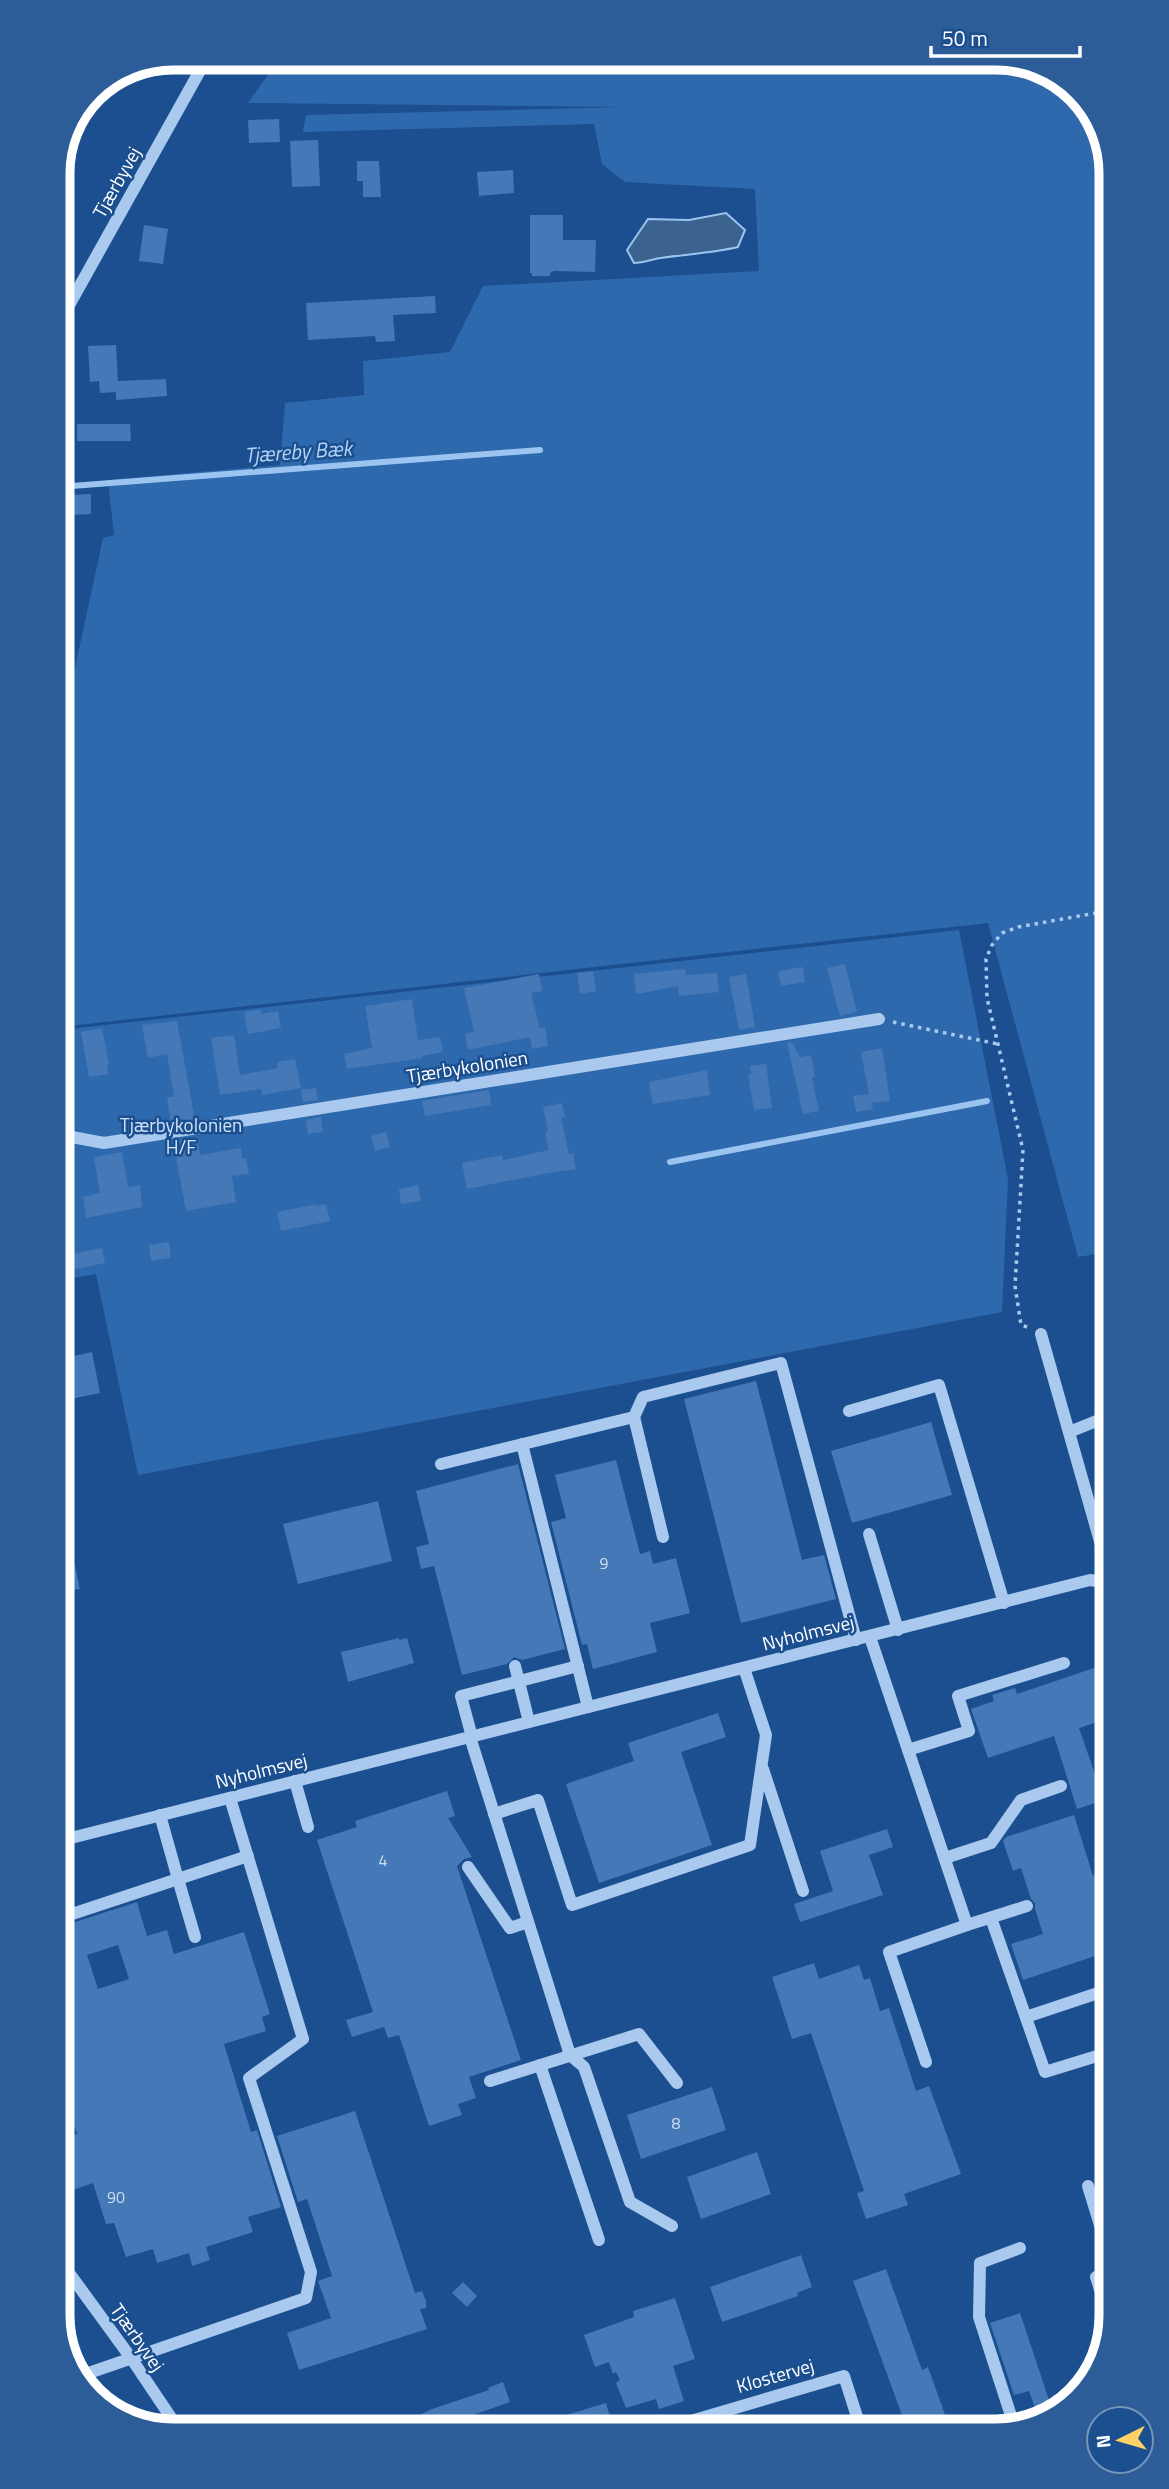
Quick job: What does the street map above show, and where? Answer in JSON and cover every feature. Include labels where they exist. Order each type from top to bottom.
[{"type":"street","name":"Tjærbyvej","points":[[70,303],[200,70]]},
{"type":"street","name":"Tjærbykolonien","points":[[70,1137],[104,1143],[879,1019]]},
{"type":"street","points":[[1041,1334],[1099,1538]]},
{"type":"street","points":[[663,1537],[634,1417],[643,1397],[781,1363],[856,1640]]},
{"type":"street","points":[[849,1411],[939,1385],[1004,1602]]},
{"type":"street","points":[[441,1464],[634,1417]]},
{"type":"street","points":[[1069,1432],[1099,1420]]},
{"type":"street","points":[[522,1444],[588,1707]]},
{"type":"street","points":[[869,1534],[898,1630]]},
{"type":"street","name":"Nyholmsvej","points":[[70,1838],[1090,1580],[1099,1581]]},
{"type":"street","name":"Nyholmsvej","points":[[870,1637],[968,1925]]},
{"type":"street","points":[[908,1750],[969,1731],[958,1696],[1064,1663]]},
{"type":"street","points":[[515,1666],[529,1723]]},
{"type":"street","points":[[578,1666],[461,1696],[494,1814],[570,2055],[584,2067],[630,2202],[672,2226]]},
{"type":"street","points":[[494,1814],[537,1800],[572,1905],[750,1845],[766,1735],[744,1668]]},
{"type":"street","points":[[762,1765],[803,1891]]},
{"type":"street","points":[[295,1781],[309,1827]]},
{"type":"street","points":[[945,1858],[991,1843],[1021,1800],[1061,1786]]},
{"type":"street","points":[[87,2373],[306,2298],[311,2272],[249,2078],[303,2039],[230,1798]]},
{"type":"street","points":[[160,1815],[195,1937]]},
{"type":"street","points":[[70,1915],[248,1856]]},
{"type":"street","points":[[468,1867],[510,1928],[528,1922]]},
{"type":"street","points":[[926,2062],[889,1952],[1027,1906]]},
{"type":"street","points":[[991,1918],[1045,2072],[1099,2056]]},
{"type":"street","points":[[1026,2017],[1099,1993]]},
{"type":"street","points":[[490,2081],[639,2034],[677,2083]]},
{"type":"street","points":[[540,2065],[599,2240]]},
{"type":"street","points":[[1088,2186],[1099,2222]]},
{"type":"street","points":[[1012,2417],[979,2317],[980,2263],[1020,2248]]},
{"type":"street","name":"Tjærbyvej","points":[[70,2274],[172,2419]]},
{"type":"street","name":"Klostervej","points":[[698,2419],[844,2376],[858,2419]]},
{"type":"path","points":[[1041,1334],[1021,1325],[1015,1286],[1023,1150],[986,998],[986,959],[992,945],[1002,933],[1018,927],[1099,912]]},
{"type":"path","points":[[879,1019],[998,1044]]},
{"type":"green space","points":[[271,70],[1003,70],[1048,84],[1059,91],[1082,116],[1094,140],[1099,173],[1099,1254],[1078,1257],[988,923],[70,1026],[70,686],[103,538],[114,535],[108,480],[280,465],[285,403],[364,395],[363,361],[450,352],[483,286],[759,271],[755,189],[625,182],[602,164],[594,124],[303,132],[306,115],[625,107],[248,103]]},
{"type":"green space","name":"Tjærbykolonien H/F","points":[[959,930],[1008,1179],[1002,1312],[138,1475],[96,1274],[70,1278],[70,1029]]},
{"type":"shaded area","points":[[726,213],[745,230],[738,247],[634,263],[627,250],[648,219],[689,220]]},
{"type":"building","points":[[279,119],[280,142],[249,143],[248,120]]},
{"type":"building","points":[[318,140],[320,186],[292,187],[290,141]]},
{"type":"building","points":[[357,161],[379,161],[381,197],[363,197],[363,181],[357,181]]},
{"type":"building","points":[[513,170],[514,193],[479,196],[477,172]]},
{"type":"building","points":[[530,215],[563,215],[563,240],[596,240],[595,272],[554,271],[550,276],[532,276]]},
{"type":"building","points":[[144,225],[168,229],[163,264],[139,261]]},
{"type":"building","points":[[435,296],[436,313],[393,315],[395,341],[376,342],[375,336],[308,340],[306,303]]},
{"type":"building","points":[[116,345],[118,381],[166,379],[167,396],[116,400],[116,392],[100,393],[99,381],[90,382],[88,346]]},
{"type":"building","points":[[77,424],[130,424],[131,441],[77,441]]},
{"type":"building","points":[[91,494],[91,514],[70,515],[70,495]]},
{"type":"building","points":[[845,964],[857,1012],[840,1016],[827,968]]},
{"type":"building","points":[[803,967],[805,982],[781,986],[778,971]]},
{"type":"building","points":[[685,969],[686,975],[717,973],[719,992],[679,996],[678,986],[638,994],[636,992],[634,974]]},
{"type":"building","points":[[593,971],[596,991],[580,994],[577,973]]},
{"type":"building","points":[[539,974],[542,991],[531,993],[540,1028],[545,1027],[548,1046],[532,1049],[530,1037],[468,1050],[465,1034],[474,1032],[464,988]]},
{"type":"building","points":[[746,974],[755,1027],[739,1030],[729,977]]},
{"type":"building","points":[[412,999],[418,1040],[440,1037],[443,1052],[422,1056],[423,1058],[347,1069],[344,1054],[372,1048],[365,1006]]},
{"type":"building","points":[[260,1009],[262,1014],[278,1011],[281,1028],[248,1034],[244,1012]]},
{"type":"building","points":[[177,1021],[195,1120],[171,1124],[167,1097],[174,1097],[167,1054],[148,1058],[142,1025]]},
{"type":"building","points":[[102,1028],[109,1064],[108,1074],[89,1077],[81,1032]]},
{"type":"building","points":[[234,1035],[240,1075],[278,1068],[277,1062],[295,1059],[301,1088],[262,1095],[261,1089],[220,1095],[211,1038]]},
{"type":"building","points":[[792,1042],[800,1057],[811,1055],[815,1077],[812,1078],[819,1111],[803,1114],[787,1043]]},
{"type":"building","points":[[882,1048],[890,1101],[872,1103],[873,1109],[856,1112],[853,1096],[869,1094],[861,1052]]},
{"type":"building","points":[[766,1064],[772,1108],[754,1110],[748,1074],[751,1074],[750,1066]]},
{"type":"building","points":[[707,1070],[710,1095],[653,1104],[649,1082]]},
{"type":"building","points":[[316,1088],[318,1100],[303,1102],[301,1090]]},
{"type":"building","points":[[489,1090],[491,1105],[425,1116],[422,1101]]},
{"type":"building","points":[[562,1103],[565,1117],[561,1118],[569,1154],[573,1153],[576,1169],[467,1189],[462,1163],[502,1155],[503,1160],[549,1150],[543,1107]]},
{"type":"building","points":[[321,1117],[323,1132],[308,1134],[306,1120]]},
{"type":"building","points":[[386,1132],[390,1147],[375,1151],[371,1136]]},
{"type":"building","points":[[197,1137],[200,1155],[241,1148],[242,1159],[246,1158],[249,1174],[232,1176],[236,1202],[186,1211],[173,1141]]},
{"type":"building","points":[[122,1152],[128,1187],[140,1185],[142,1207],[86,1218],[83,1197],[100,1193],[94,1157]]},
{"type":"building","points":[[418,1185],[421,1201],[401,1204],[399,1189]]},
{"type":"building","points":[[326,1204],[330,1221],[281,1231],[277,1212]]},
{"type":"building","points":[[169,1242],[171,1258],[151,1261],[149,1245]]},
{"type":"building","points":[[102,1248],[105,1263],[70,1270],[70,1254]]},
{"type":"building","points":[[92,1352],[100,1393],[70,1399],[70,1357]]},
{"type":"building","points":[[756,1381],[802,1560],[824,1555],[836,1599],[741,1623],[684,1399]]},
{"type":"building","points":[[931,1422],[952,1495],[852,1523],[831,1451]]},
{"type":"building","points":[[616,1460],[640,1554],[650,1551],[653,1564],[676,1558],[690,1613],[650,1623],[657,1652],[593,1669],[587,1644],[582,1645],[551,1522],[566,1518],[555,1475]]},
{"type":"building","points":[[518,1464],[565,1649],[522,1660],[514,1657],[507,1664],[462,1675],[434,1566],[421,1569],[416,1547],[429,1544],[416,1491]]},
{"type":"building","points":[[378,1501],[392,1561],[298,1584],[283,1524]]},
{"type":"building","points":[[70,1543],[80,1589],[70,1591]]},
{"type":"building","points":[[407,1638],[414,1663],[348,1682],[341,1652]]},
{"type":"building","points":[[1097,1667],[1099,1722],[1079,1728],[1099,1786],[1099,1802],[1077,1809],[1054,1736],[988,1758],[971,1709],[994,1701],[992,1695],[1015,1688],[1017,1694]]},
{"type":"building","points":[[718,1713],[726,1737],[681,1752],[712,1845],[599,1883],[566,1784],[634,1761],[628,1743]]},
{"type":"building","points":[[447,1791],[455,1816],[448,1818],[472,1857],[464,1859],[457,1866],[521,2060],[469,2077],[476,2098],[458,2104],[462,2115],[429,2126],[399,2035],[388,2038],[384,2027],[352,2037],[346,2020],[373,2012],[317,1840],[357,1827],[355,1821]]},
{"type":"building","points":[[1074,1815],[1093,1876],[1099,1874],[1099,1955],[1023,1980],[1011,1944],[1043,1934],[1035,1903],[1031,1899],[1021,1868],[1013,1871],[1003,1841],[1006,1837]]},
{"type":"building","points":[[887,1829],[893,1847],[869,1855],[883,1895],[800,1922],[794,1904],[833,1891],[820,1851]]},
{"type":"building","points":[[137,1902],[147,1936],[167,1930],[174,1954],[244,1932],[270,2014],[262,2017],[266,2031],[224,2044],[251,2132],[257,2130],[281,2207],[248,2217],[253,2232],[206,2247],[210,2260],[192,2266],[189,2253],[157,2263],[153,2249],[126,2257],[114,2223],[106,2224],[93,2183],[73,2190],[70,2179],[70,2160],[73,2159],[70,2136],[77,2134],[70,2112],[70,1924]],"holes":[[[118,1945],[129,1979],[98,1989],[87,1955]]]},
{"type":"building","points":[[814,1963],[819,1979],[859,1965],[864,1980],[870,1978],[880,2011],[889,2008],[916,2091],[929,2086],[961,2174],[904,2194],[908,2205],[866,2219],[857,2193],[864,2191],[811,2033],[792,2039],[772,1977]]},
{"type":"building","points":[[712,2087],[726,2130],[641,2159],[627,2115]]},
{"type":"building","points":[[355,2111],[415,2293],[422,2291],[426,2301],[426,2308],[420,2309],[427,2329],[299,2370],[287,2333],[331,2318],[318,2281],[332,2276],[307,2199],[298,2202],[277,2136]]},
{"type":"building","points":[[757,2152],[771,2194],[701,2219],[687,2177]]},
{"type":"building","points":[[801,2255],[812,2287],[797,2293],[798,2296],[722,2322],[710,2287]]},
{"type":"building","points":[[886,2269],[922,2370],[928,2367],[947,2419],[903,2419],[853,2281]]},
{"type":"building","points":[[463,2282],[477,2296],[467,2307],[452,2293]]},
{"type":"building","points":[[675,2298],[695,2359],[673,2366],[684,2401],[659,2409],[656,2399],[626,2408],[616,2383],[620,2380],[616,2372],[613,2374],[609,2362],[595,2367],[584,2335],[634,2317],[633,2311]]},
{"type":"building","points":[[1020,2313],[1050,2403],[1036,2411],[1029,2391],[1014,2395],[990,2323]]},
{"type":"building","points":[[503,2382],[510,2402],[473,2415],[474,2419],[417,2417],[429,2410],[489,2390],[488,2388]]},
{"type":"building","points":[[606,2403],[610,2419],[553,2419]]},
{"type":"waterway","name":"Tjæreby Bæk","points":[[70,486],[540,450]]},
{"type":"waterway","points":[[670,1162],[987,1101]]}]
